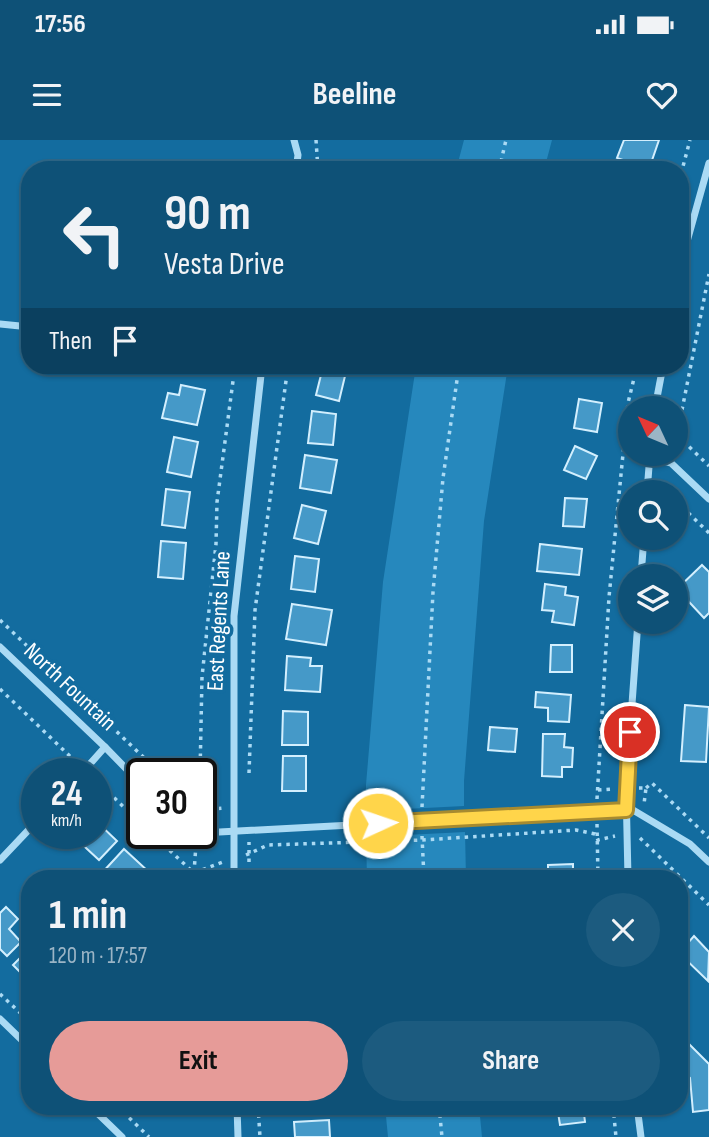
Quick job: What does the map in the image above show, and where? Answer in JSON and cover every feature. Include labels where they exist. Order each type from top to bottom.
[{"type":"street","points":[[294,140],[297,161]]},
{"type":"street","points":[[689,234],[709,163]]},
{"type":"street","points":[[0,324],[21,326]]},
{"type":"street","name":"East Regents Lane","points":[[234,870],[234,616],[261,375]]},
{"type":"street","points":[[658,396],[662,375]]},
{"type":"street","points":[[674,466],[709,499]]},
{"type":"street","points":[[628,870],[626,787],[637,634]]},
{"type":"street","name":"North Fountain","points":[[0,647],[126,769]]},
{"type":"street","points":[[95,758],[105,747]]},
{"type":"street","points":[[217,832],[633,810],[690,844],[709,862]]},
{"type":"street","points":[[0,860],[21,838]]},
{"type":"street","points":[[0,1019],[21,1039]]},
{"type":"street","points":[[99,1115],[122,1137]]},
{"type":"street","points":[[237,1115],[238,1137]]},
{"type":"street","points":[[638,1115],[642,1137]]},
{"type":"path","points":[[316,140],[317,161]]},
{"type":"path","points":[[501,161],[506,140]]},
{"type":"path","points":[[685,161],[691,140]]},
{"type":"path","points":[[689,371],[709,274]]},
{"type":"path","points":[[200,758],[202,677],[216,544],[217,502],[234,375]]},
{"type":"path","points":[[248,778],[255,610],[287,375]]},
{"type":"path","points":[[422,807],[433,592],[443,478],[458,375]]},
{"type":"path","points":[[598,870],[597,811],[608,597],[628,403],[635,375]]},
{"type":"path","points":[[684,396],[688,375]]},
{"type":"path","points":[[688,446],[709,466]]},
{"type":"path","points":[[688,513],[709,533]]},
{"type":"path","points":[[0,620],[144,758]]},
{"type":"path","points":[[0,689],[70,758]]},
{"type":"path","points":[[646,788],[652,783],[709,838]]},
{"type":"path","points":[[112,796],[126,809]]},
{"type":"path","points":[[217,808],[233,807]]},
{"type":"path","points":[[206,870],[234,856],[249,855],[268,845],[576,831],[595,834],[598,840]]},
{"type":"path","points":[[598,840],[627,834],[641,839],[673,870]]},
{"type":"path","points":[[422,838],[424,870]]},
{"type":"path","points":[[168,849],[191,870]]},
{"type":"path","points":[[194,870],[196,849]]},
{"type":"path","points":[[688,885],[709,905]]},
{"type":"path","points":[[0,994],[21,1014]]},
{"type":"path","points":[[126,1115],[149,1137]]},
{"type":"path","points":[[259,1115],[260,1137]]},
{"type":"path","points":[[440,1115],[442,1137]]},
{"type":"path","points":[[614,1115],[616,1137]]},
{"type":"shaded area","points":[[464,140],[552,140],[546,161],[458,161]]},
{"type":"shaded area","points":[[415,375],[507,375],[484,521],[464,806],[366,811],[383,582]]},
{"type":"shaded area","points":[[465,832],[466,870],[367,870],[366,837]]},
{"type":"shaded area","points":[[386,1115],[480,1115],[482,1137],[388,1137]]},
{"type":"building","points":[[624,140],[659,140],[652,161],[626,161],[617,158]]},
{"type":"building","points":[[321,375],[345,376],[339,401],[316,395]]},
{"type":"building","points":[[181,385],[205,390],[197,425],[162,418],[168,393],[179,395]]},
{"type":"building","points":[[579,399],[602,403],[597,432],[574,428]]},
{"type":"building","points":[[312,411],[336,414],[333,445],[308,443]]},
{"type":"building","points":[[174,437],[198,442],[191,477],[167,472]]},
{"type":"building","points":[[575,446],[597,456],[586,479],[564,470]]},
{"type":"building","points":[[305,455],[337,460],[331,493],[300,488]]},
{"type":"building","points":[[166,489],[190,492],[185,528],[162,525]]},
{"type":"building","points":[[565,498],[587,499],[584,527],[563,526]]},
{"type":"building","points":[[302,505],[326,511],[318,544],[294,538]]},
{"type":"building","points":[[161,541],[186,543],[183,579],[158,577]]},
{"type":"building","points":[[540,544],[582,549],[579,575],[537,571]]},
{"type":"building","points":[[295,556],[319,559],[315,592],[291,589]]},
{"type":"building","points":[[702,565],[709,572],[709,613],[704,618],[688,601],[688,578]]},
{"type":"building","points":[[545,584],[566,587],[565,595],[578,597],[574,625],[552,622],[554,611],[542,610]]},
{"type":"building","points":[[292,604],[332,610],[326,645],[286,639]]},
{"type":"building","points":[[551,645],[572,645],[572,672],[550,672]]},
{"type":"building","points":[[287,656],[311,658],[310,666],[322,666],[320,692],[285,690]]},
{"type":"building","points":[[536,692],[571,695],[569,722],[548,721],[548,708],[535,707]]},
{"type":"building","points":[[685,705],[709,707],[706,762],[681,761]]},
{"type":"building","points":[[283,711],[308,712],[308,745],[282,745]]},
{"type":"building","points":[[490,727],[517,729],[515,752],[488,750]]},
{"type":"building","points":[[543,734],[565,734],[564,747],[573,748],[572,767],[562,767],[562,777],[542,776]]},
{"type":"building","points":[[283,756],[306,756],[306,791],[282,791]]},
{"type":"building","points":[[87,849],[109,849],[99,860]]},
{"type":"building","points":[[124,849],[147,870],[105,870]]},
{"type":"building","points":[[573,864],[573,870],[548,870],[548,865]]},
{"type":"building","points":[[6,907],[18,919],[9,929],[21,942],[7,956],[0,949],[0,913]]},
{"type":"building","points":[[694,936],[709,952],[708,981],[688,962],[688,943]]},
{"type":"building","points":[[21,957],[21,973],[13,965]]},
{"type":"building","points":[[690,1045],[709,1064],[709,1110],[693,1112],[688,1076]]},
{"type":"building","points":[[558,1115],[584,1115],[585,1122],[560,1125]]},
{"type":"building","points":[[329,1120],[330,1137],[295,1137],[294,1122]]},
{"type":"route","points":[[378,823],[626,810],[630,732]]}]
